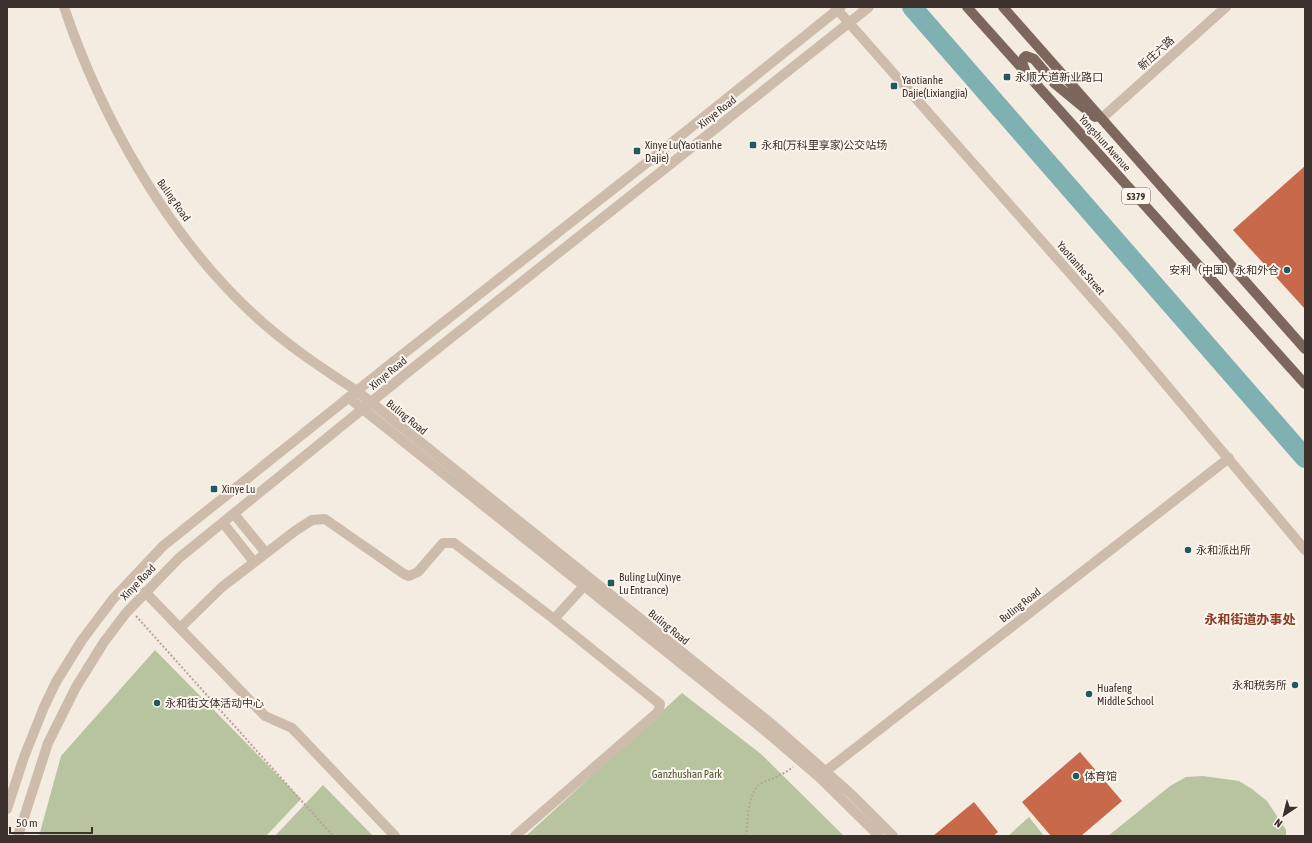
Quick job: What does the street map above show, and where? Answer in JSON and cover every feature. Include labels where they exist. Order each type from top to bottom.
[{"type":"main road","name":"Yongshun Avenue","points":[[967,7],[1305,384]]},
{"type":"main road","name":"Yongshun Avenue","points":[[1003,7],[1305,348]]},
{"type":"main road","points":[[1026,73],[1022,62],[1026,56],[1034,59],[1056,84],[1076,103],[1111,128]]},
{"type":"street","name":"Buling Road","points":[[64,7],[75,41],[109,113],[154,194],[185,237],[214,273],[252,313],[307,358],[357,391],[774,726],[822,774],[879,836]]},
{"type":"street","name":"Xinye Road","points":[[18,836],[48,743],[59,717],[90,663],[129,609],[179,558],[370,402],[869,7]]},
{"type":"street","name":"新庄六路","points":[[1102,118],[1226,7]]},
{"type":"street","name":"Xinye Road","points":[[7,809],[26,751],[56,682],[82,640],[114,599],[163,546],[669,145],[838,8]]},
{"type":"street","name":"Yaotianhe Street","points":[[838,8],[853,20],[1229,458],[1305,550]]},
{"type":"street","name":"Buling Road","points":[[349,398],[800,759],[822,774],[893,836]]},
{"type":"street","name":"Buling Road","points":[[822,774],[1229,458]]},
{"type":"street","points":[[234,514],[266,553]]},
{"type":"street","points":[[180,628],[222,587],[312,520],[325,518],[409,576],[418,572],[443,543],[454,543],[554,619],[660,704],[658,712],[515,836]]},
{"type":"street","points":[[223,523],[254,562]]},
{"type":"street","points":[[554,619],[584,586]]},
{"type":"street","points":[[145,592],[266,716],[292,728],[395,836]]},
{"type":"path","points":[[129,609],[333,836]]},
{"type":"path","points":[[746,836],[750,798],[759,784],[782,775],[792,768],[800,759]]},
{"type":"green space","name":"永和街文体活动中心","points":[[155,650],[301,799],[266,836],[39,836],[61,756]]},
{"type":"green space","name":"Ganzhushan Park","points":[[682,693],[761,754],[844,836],[526,836]]},
{"type":"green space","points":[[1203,776],[1239,781],[1252,789],[1267,801],[1286,830],[1286,836],[1108,836],[1170,786],[1186,777]]},
{"type":"green space","points":[[323,785],[373,836],[275,836]]},
{"type":"green space","points":[[1029,817],[1044,836],[1008,836]]},
{"type":"building","name":"安利（中国）永和外仓","points":[[1305,166],[1305,309],[1233,230]]},
{"type":"building","name":"体育馆","points":[[1080,752],[1122,801],[1081,836],[1051,836],[1022,802]]},
{"type":"building","points":[[974,802],[998,832],[993,836],[933,836]]},
{"type":"waterway","points":[[912,7],[1305,458]]},
{"type":"place","name":"永顺大道新业路口","points":[[1007,77]]},
{"type":"place","name":"Yaotianhe Dajie(Lixiangjia)","points":[[894,86]]},
{"type":"place","name":"永和(万科里享家)公交站场","points":[[753,145]]},
{"type":"place","name":"Xinye Lu(Yaotianhe Dajie)","points":[[637,151]]},
{"type":"place","name":"安利（中国）永和外仓","points":[[1287,270]]},
{"type":"place","name":"Xinye Lu","points":[[214,489]]},
{"type":"place","name":"永和派出所","points":[[1188,550]]},
{"type":"place","name":"Buling Lu(Xinye Lu Entrance)","points":[[611,583]]},
{"type":"place","name":"永和税务所","points":[[1295,685]]},
{"type":"place","name":"Huafeng Middle School","points":[[1089,694]]},
{"type":"place","name":"永和街文体活动中心","points":[[157,703]]},
{"type":"place","name":"体育馆","points":[[1076,776]]},
{"type":"district","name":"永和街道办事处","points":[[1250,619]]}]
